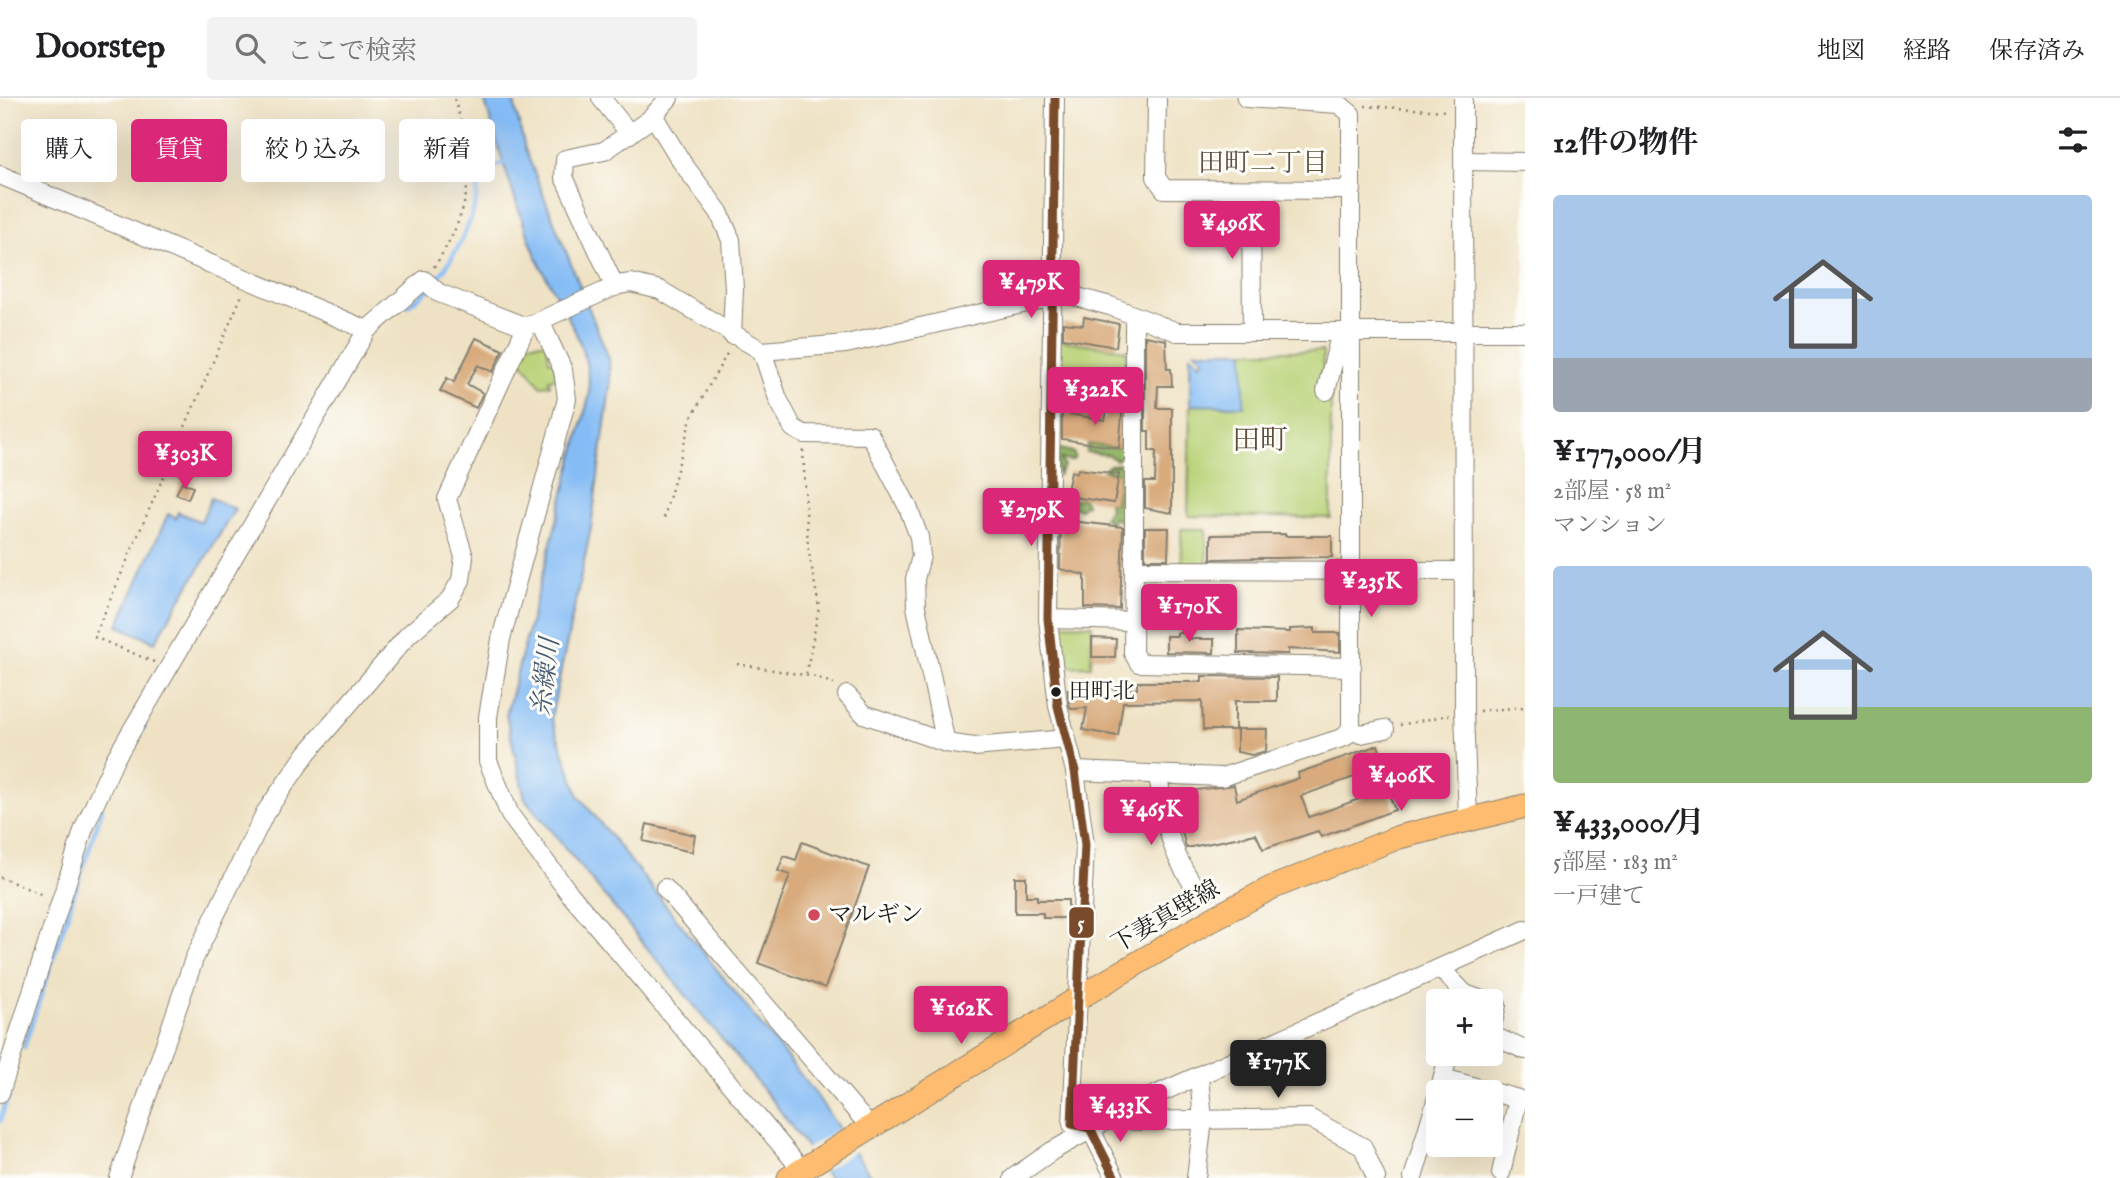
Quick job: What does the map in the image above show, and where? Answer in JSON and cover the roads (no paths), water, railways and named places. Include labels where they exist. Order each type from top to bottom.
[{"type":"main road","name":"下妻真壁線","points":[[800,1171],[1080,997],[1271,888],[1399,837],[1525,806]]},
{"type":"street","points":[[601,98],[630,134]]},
{"type":"street","points":[[611,289],[562,167],[565,159],[604,152],[653,115],[669,98]]},
{"type":"street","points":[[1055,98],[1048,619],[1055,682],[1075,771],[1085,845],[1072,1124],[1090,1128]]},
{"type":"street","points":[[1157,98],[1158,184],[1172,190],[1352,190]]},
{"type":"street","points":[[1075,771],[1199,779],[1245,772],[1345,737],[1350,730],[1352,667],[1346,332],[1352,190],[1351,114],[1339,104],[1246,98]]},
{"type":"street","points":[[1463,105],[1464,712],[1468,818]]},
{"type":"street","points":[[653,115],[681,161],[719,212],[731,240],[734,337]]},
{"type":"street","points":[[1464,162],[1525,162]]},
{"type":"street","points":[[0,175],[367,330]]},
{"type":"street","points":[[1251,190],[1252,331]]},
{"type":"street","points":[[119,1178],[194,958],[265,813],[307,753],[408,635],[450,599],[461,580],[464,557],[447,499],[537,322],[611,289],[631,283],[660,290],[690,306],[734,337],[762,351],[846,344],[1066,294],[1177,332],[1525,332]]},
{"type":"street","points":[[0,1093],[98,794],[167,668],[367,330],[429,286],[537,322],[563,370],[567,399],[500,639],[488,717],[488,761],[510,815],[570,894],[800,1171]]},
{"type":"street","points":[[1134,316],[1133,653],[1145,665],[1352,667]]},
{"type":"street","points":[[1326,391],[1346,332]]},
{"type":"street","points":[[762,351],[763,361],[788,422],[804,434],[870,435],[908,507],[919,537],[921,556],[915,579],[916,607],[946,743]]},
{"type":"street","points":[[1134,570],[1464,571]]},
{"type":"street","points":[[1048,619],[1133,621]]},
{"type":"street","points":[[847,695],[864,714],[946,743],[974,747],[1066,739]]},
{"type":"street","points":[[1350,730],[1361,734],[1388,728]]},
{"type":"street","points":[[1158,776],[1173,852],[1200,894]]},
{"type":"street","points":[[665,888],[867,1129]]},
{"type":"street","points":[[1013,1178],[1118,1113],[1525,930]]},
{"type":"street","points":[[1440,968],[1457,989]]},
{"type":"street","points":[[1503,1039],[1525,1050]]},
{"type":"street","points":[[1196,1178],[1203,1120],[1199,1077]]},
{"type":"street","points":[[1501,1173],[1518,1099],[1503,1097]]},
{"type":"street","points":[[1118,1113],[1134,1121],[1309,1118],[1363,1147],[1376,1178]]},
{"type":"street","points":[[1090,1128],[1115,1178]]},
{"type":"street","points":[[1413,1178],[1426,1135]]},
{"type":"water","name":"糸繰川","points":[[484,98],[513,98],[525,149],[609,359],[610,387],[591,528],[551,718],[579,796],[815,1093],[872,1178],[829,1178],[775,1104],[525,799],[506,715],[589,397],[588,377],[585,359],[572,325],[529,239],[495,135],[495,119],[490,119]]},
{"type":"water","points":[[1195,351],[1244,351],[1244,406],[1190,405],[1190,354],[1200,363],[1204,359]]},
{"type":"water","points":[[211,498],[235,509],[155,642],[118,626],[168,514],[176,518],[178,512],[201,522]]},
{"type":"waterway","points":[[435,282],[459,246],[472,216],[478,188],[477,175],[507,161]]},
{"type":"waterway","points":[[408,305],[429,289]]},
{"type":"waterway","points":[[117,775],[145,725]]},
{"type":"waterway","points":[[24,1047],[102,809]]},
{"type":"waterway","points":[[0,1121],[9,1092]]},
{"type":"place","name":"田町北","points":[[1056,692]]},
{"type":"place","name":"マルギン","points":[[814,915]]},
{"type":"district","name":"田町二丁目","points":[[1263,163]]},
{"type":"district","name":"田町","points":[[1260,441]]}]
